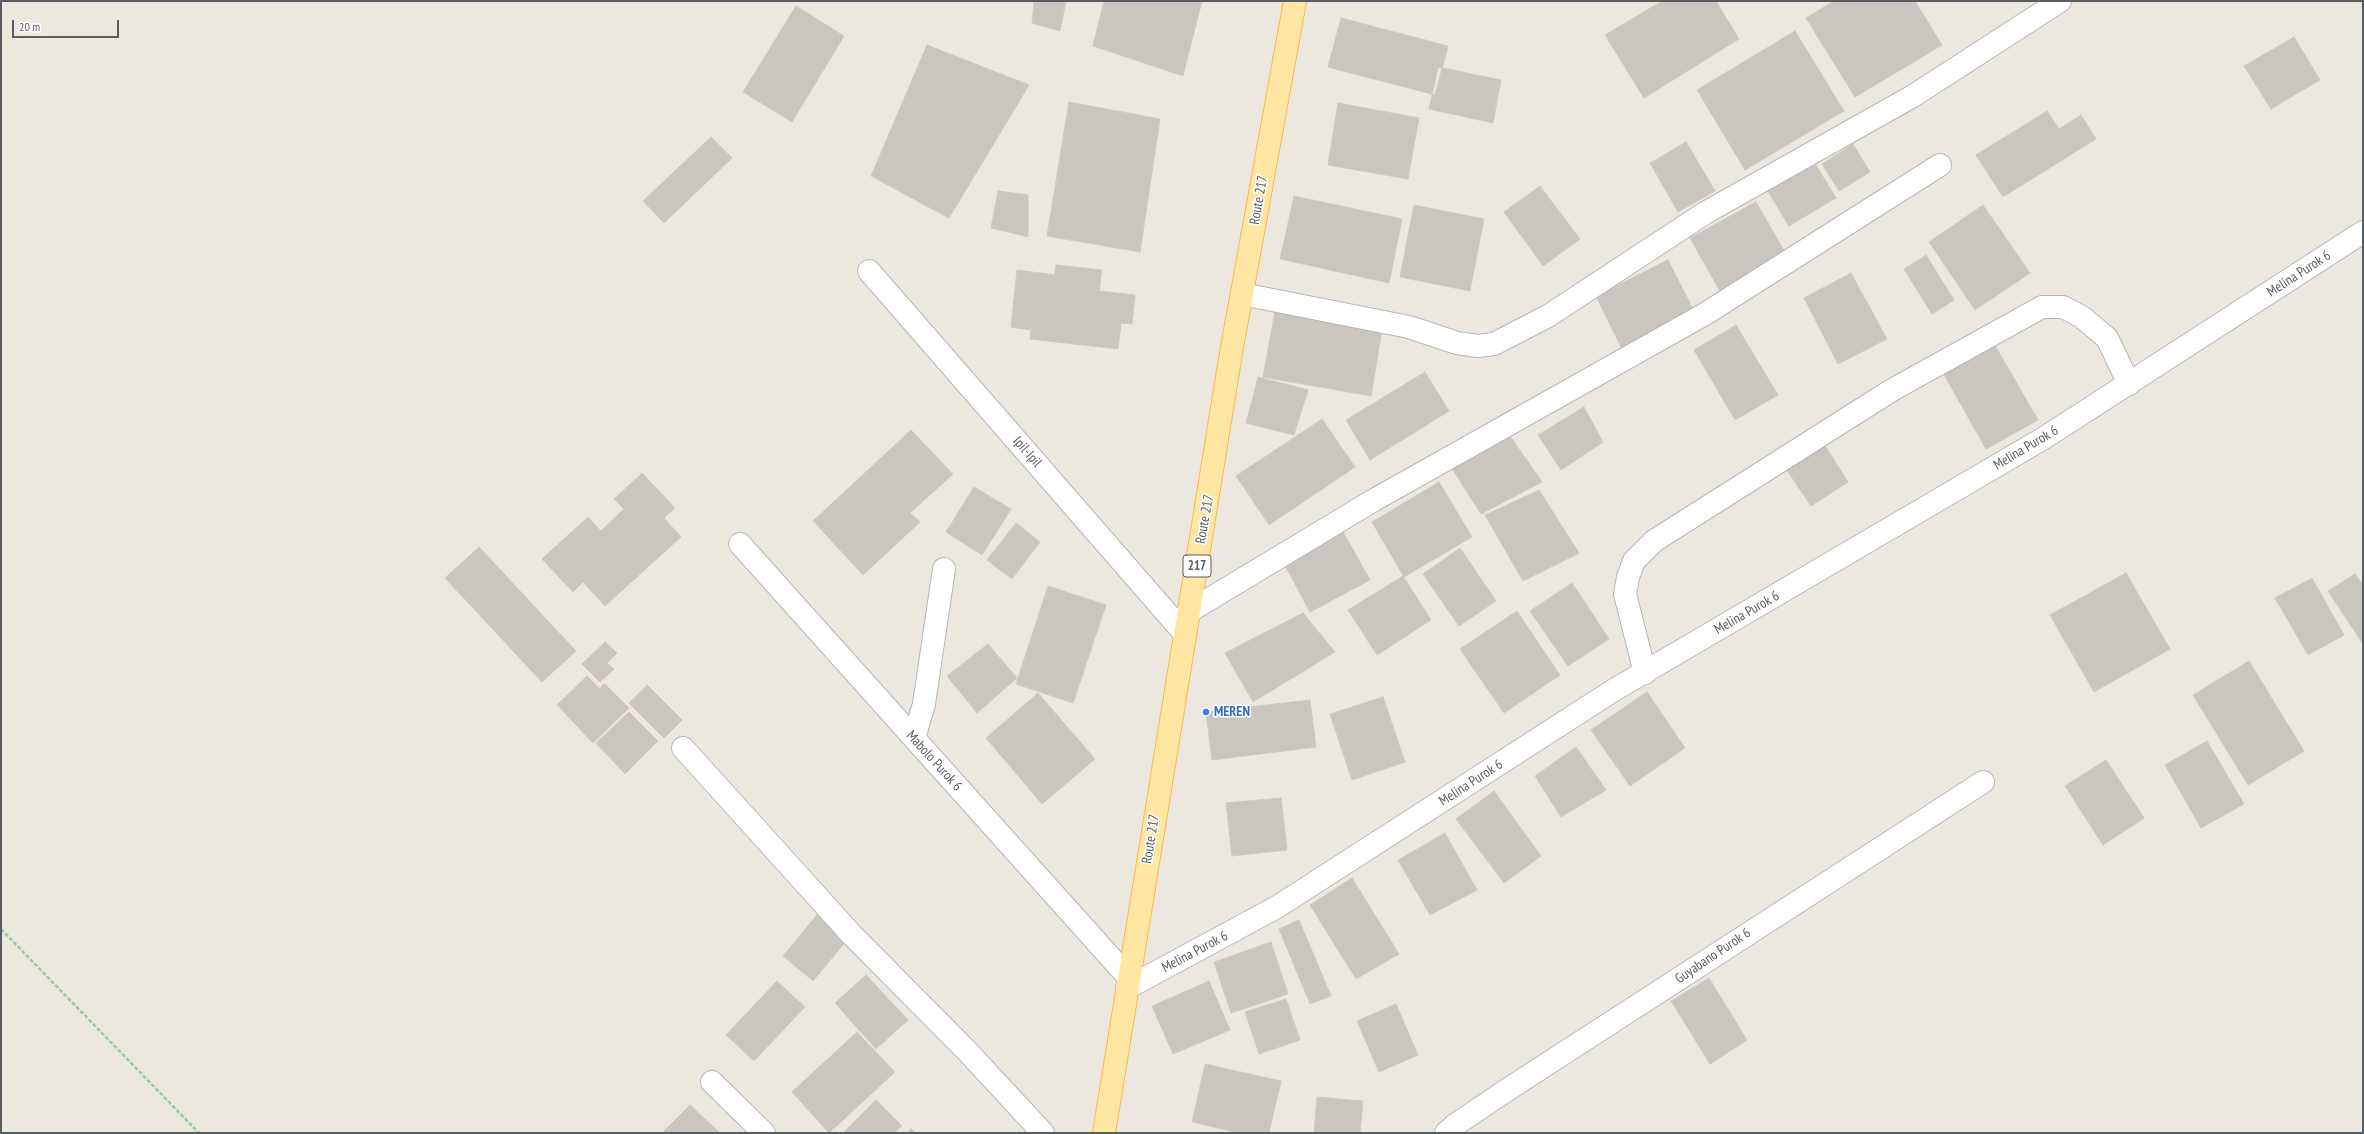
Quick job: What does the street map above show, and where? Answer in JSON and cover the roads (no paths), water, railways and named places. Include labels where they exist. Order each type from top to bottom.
[{"type":"main road","name":"Route 217","points":[[1104,1133],[1188,612],[1242,294],[1295,1]]},
{"type":"street","points":[[1242,294],[1409,327],[1457,343],[1478,346],[1494,344],[1548,316],[1706,213],[1913,96],[2060,1]]},
{"type":"street","points":[[1188,612],[1374,500],[1705,314],[1940,165]]},
{"type":"street","name":"Melina Purok 6","points":[[1128,983],[1277,907],[1614,690],[2037,442],[2363,232]]},
{"type":"street","name":"Ipil-Ipil","points":[[869,271],[1185,634]]},
{"type":"street","points":[[1645,673],[1625,594],[1628,577],[1634,561],[1654,541],[1892,390],[2042,307],[2063,307],[2082,317],[2107,338],[2128,384]]},
{"type":"street","name":"Mabolo Purok 6","points":[[740,544],[914,738],[1128,983]]},
{"type":"street","points":[[914,738],[924,704],[944,569]]},
{"type":"street","points":[[683,748],[852,935],[967,1051],[1043,1133]]},
{"type":"street","name":"Guyabano Purok 6","points":[[1446,1133],[1454,1125],[1510,1088],[1983,782]]},
{"type":"street","points":[[712,1082],[764,1133]]},
{"type":"place","name":"MEREN","points":[[1206,712]]}]
